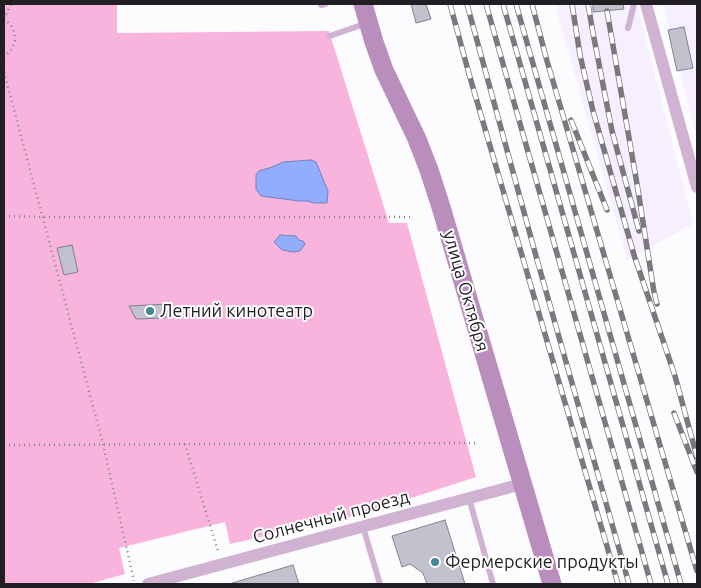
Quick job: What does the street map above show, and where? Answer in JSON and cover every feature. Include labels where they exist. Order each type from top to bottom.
[{"type":"street","name":"улица Октября","points":[[363,4],[384,70],[429,170],[552,584]]},
{"type":"street","points":[[646,4],[697,187]]},
{"type":"street","name":"Солнечный проезд","points":[[148,584],[168,582],[222,564],[522,484]]},
{"type":"lane","points":[[628,28],[634,4]]},
{"type":"lane","points":[[330,36],[369,23]]},
{"type":"lane","points":[[469,498],[493,584]]},
{"type":"lane","points":[[363,527],[380,584]]},
{"type":"path","points":[[4,57],[12,49],[15,41],[11,25],[4,19],[11,4]]},
{"type":"path","points":[[4,72],[103,444],[135,584]]},
{"type":"path","points":[[4,216],[413,217]]},
{"type":"path","points":[[4,445],[478,443]]},
{"type":"path","points":[[185,444],[222,564]]},
{"type":"shaded area","points":[[4,4],[117,4],[117,33],[329,31],[389,223],[407,223],[476,477],[362,514],[230,544],[225,522],[119,548],[125,574],[89,584],[4,584]]},
{"type":"shaded area","points":[[555,4],[637,4],[693,224],[627,260]]},
{"type":"shaded area","points":[[663,4],[697,4],[697,140],[683,83]]},
{"type":"water","points":[[311,160],[316,162],[328,191],[327,203],[261,196],[256,189],[256,175],[259,171],[283,162]]},
{"type":"water","points":[[280,235],[296,236],[305,244],[300,251],[282,250],[274,242]]},
{"type":"building","points":[[411,4],[426,4],[431,19],[416,23]]},
{"type":"building","points":[[593,4],[623,4],[624,9],[593,12]]},
{"type":"building","points":[[684,27],[693,68],[677,71],[668,30]]},
{"type":"building","points":[[72,245],[78,272],[64,275],[57,248]]},
{"type":"building","points":[[170,304],[165,318],[136,319],[129,306]]},
{"type":"building","points":[[445,520],[465,584],[427,584],[423,573],[410,564],[402,567],[392,536]]},
{"type":"building","points":[[293,565],[299,584],[229,584]]},
{"type":"railway","points":[[450,4],[618,584]]},
{"type":"railway","points":[[467,4],[629,584]]},
{"type":"railway","points":[[486,4],[651,584]]},
{"type":"railway","points":[[503,4],[668,584]]},
{"type":"railway","points":[[516,4],[681,584]]},
{"type":"railway","points":[[532,4],[547,61],[697,571]]},
{"type":"railway","points":[[572,4],[580,55],[593,111],[634,255],[675,376],[697,457]]},
{"type":"railway","points":[[588,4],[612,131],[639,231]]},
{"type":"railway","points":[[607,11],[657,304]]},
{"type":"railway","points":[[571,120],[607,210]]},
{"type":"railway","points":[[674,413],[697,472]]},
{"type":"place","name":"Летний кинотеатр","points":[[150,311]]},
{"type":"place","name":"Фермерские продукты","points":[[435,562]]}]
